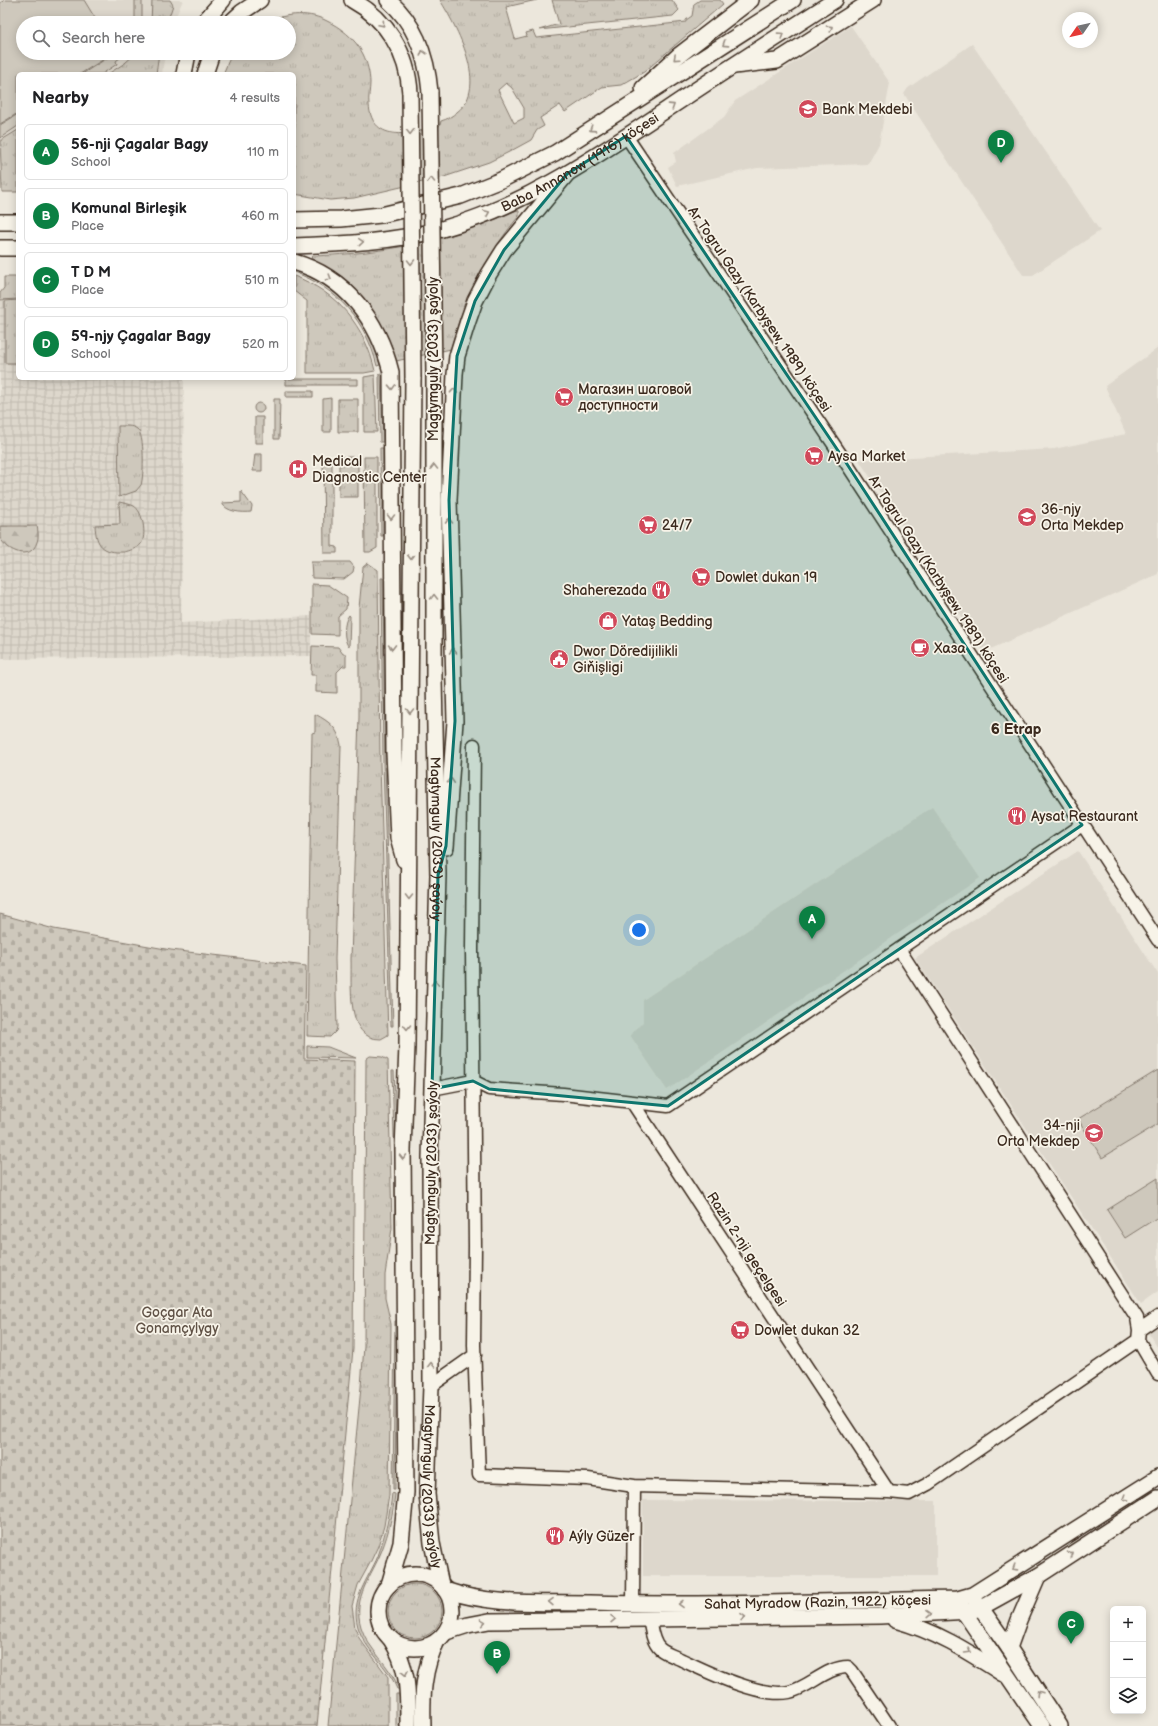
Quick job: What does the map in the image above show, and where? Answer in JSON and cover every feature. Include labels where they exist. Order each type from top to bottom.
[{"type":"main road","points":[[209,16],[223,0]]},
{"type":"main road","points":[[238,16],[260,0]]},
{"type":"main road","name":"Magtymguly (2033) şaýoly","points":[[352,0],[367,9],[392,36],[406,66],[410,93],[413,378],[407,1046],[403,1150],[406,1503],[401,1543],[389,1585]]},
{"type":"main road","name":"Magtymguly (2033) şaýoly","points":[[388,0],[405,19],[419,41],[426,62],[430,92],[434,373],[434,678],[438,875],[432,1088],[431,1386],[427,1494],[432,1543],[443,1587]]},
{"type":"main road","points":[[614,115],[678,56],[751,0]]},
{"type":"main road","name":"Baba Annanow (1916) köçesi","points":[[296,220],[341,219],[388,214],[477,190],[501,180],[555,153],[793,0]]},
{"type":"main road","name":"Baba Annanow (1916) köçesi","points":[[296,246],[378,241],[442,229],[493,210],[567,174],[731,66],[835,0]]},
{"type":"main road","points":[[731,66],[777,61],[873,0]]},
{"type":"main road","points":[[184,72],[187,60]]},
{"type":"main road","points":[[206,72],[210,60]]},
{"type":"main road","points":[[438,875],[446,846],[454,721],[449,500],[457,356],[475,301],[489,274],[504,250],[567,174]]},
{"type":"main road","points":[[296,209],[341,219]]},
{"type":"main road","points":[[0,222],[16,222]]},
{"type":"main road","points":[[0,248],[16,248]]},
{"type":"main road","points":[[296,263],[321,272],[354,298],[376,330],[391,372],[394,753],[398,838],[409,878]]},
{"type":"main road","name":"Sahat Myradow (Razin, 1922) köçesi","points":[[441,1636],[468,1624],[489,1621],[880,1616],[961,1606],[972,1595],[1158,1477]]},
{"type":"main road","points":[[961,1606],[980,1608],[1038,1576],[1158,1498]]},
{"type":"main road","points":[[408,1726],[406,1671],[398,1650],[382,1627],[379,1614],[382,1596],[389,1585],[406,1575],[418,1574],[430,1577],[443,1587],[451,1601],[452,1614],[427,1664],[422,1692],[423,1726]]},
{"type":"main road","points":[[1009,1648],[1018,1620],[1038,1576]]},
{"type":"main road","name":"Sahat Myradow (Razin, 1922) köçesi","points":[[443,1587],[466,1597],[492,1601],[633,1604],[961,1606]]},
{"type":"main road","points":[[972,1595],[1060,1726]]},
{"type":"main road","points":[[961,1606],[1042,1726]]},
{"type":"main road","points":[[880,1616],[919,1626],[946,1638],[1009,1677]]},
{"type":"main road","points":[[390,1637],[400,1644],[412,1648],[425,1646],[441,1636]]},
{"type":"street","name":"Ar Togrul Gazy (Karbyşew, 1989) köçesi","points":[[626,136],[845,461],[1158,940]]},
{"type":"street","points":[[474,745],[472,949],[475,1355],[479,1475],[588,1479],[634,1486],[888,1492],[909,1494],[928,1484],[1138,1335],[1158,1317]]},
{"type":"street","points":[[432,1088],[473,1081],[489,1089],[563,1094],[668,1106],[1082,825]]},
{"type":"street","points":[[900,949],[1137,1318],[1138,1335],[1158,1374]]},
{"type":"street","name":"Razin 2-nji geçelgesi","points":[[632,1102],[888,1492]]},
{"type":"street","points":[[431,1386],[475,1355]]},
{"type":"street","points":[[633,1604],[634,1486]]},
{"type":"street","points":[[649,1618],[652,1634],[660,1649],[724,1679],[761,1690],[774,1693],[790,1692],[842,1667],[848,1668],[852,1671],[889,1726]]},
{"type":"highlighted area","points":[[626,136],[845,461],[1082,825],[668,1106],[489,1089],[473,1081],[432,1089],[438,875],[446,846],[455,721],[449,500],[457,356],[475,301],[504,250],[567,174]]},
{"type":"shaded area","points":[[0,0],[183,0],[176,16],[16,16],[16,60],[164,60],[162,72],[16,72],[16,157],[0,157]]},
{"type":"shaded area","name":"Bank Mekdebi","points":[[851,26],[890,83],[879,144],[868,164],[757,168],[677,186],[668,167],[676,162],[674,153],[724,117],[735,101]]},
{"type":"shaded area","points":[[972,44],[1100,231],[1033,275],[1023,275],[904,94],[908,88]]},
{"type":"shaded area","points":[[16,300],[16,380],[184,380],[181,623],[311,616],[311,656],[0,659],[0,301]]},
{"type":"shaded area","name":"36-njy Orta Mekdep","points":[[1158,348],[1158,574],[984,652],[859,460],[1054,449],[1126,434],[1105,386]]},
{"type":"shaded area","points":[[932,807],[980,878],[667,1090],[630,1035],[643,1022],[643,1000]]},
{"type":"shaded area","name":"34-nji Orta Mekdep","points":[[1078,851],[1158,974],[1158,1292],[1141,1304],[915,958]]},
{"type":"shaded area","points":[[1158,1322],[1158,1348],[1146,1330]]},
{"type":"shaded area","points":[[643,1500],[936,1501],[936,1576],[643,1576]]},
{"type":"green space","points":[[5,0],[84,0],[94,16],[16,16],[16,60],[103,60],[83,72],[16,72],[16,114],[0,124],[0,3]]},
{"type":"green space","points":[[135,0],[142,0],[142,16],[135,16]]},
{"type":"green space","points":[[152,0],[170,0],[173,5],[169,16],[151,16]]},
{"type":"green space","points":[[440,0],[537,0],[506,7],[515,39],[527,36],[526,33],[533,31],[536,38],[686,22],[686,20],[692,16],[694,4],[700,0],[720,0],[723,4],[644,72],[621,85],[602,87],[565,112],[560,105],[540,118],[544,126],[537,130],[531,140],[509,152],[489,162],[444,177],[354,198],[330,200],[296,194],[296,72],[224,72],[229,60],[296,60],[296,16],[287,16],[310,15],[318,17],[336,26],[347,34],[360,48],[367,64],[370,83],[369,105],[372,118],[378,126],[386,131],[396,133],[418,131],[440,125],[441,121],[457,112],[466,101],[471,88],[467,56],[454,25]],"holes":[[[506,83],[512,88],[524,108],[524,118],[514,123],[498,90]]]},
{"type":"green space","points":[[552,0],[672,0],[679,10],[673,16],[539,30],[559,24]]},
{"type":"green space","points":[[104,60],[117,60],[117,64],[105,72],[85,72]]},
{"type":"green space","points":[[128,60],[158,60],[156,72],[111,72]]},
{"type":"green space","points":[[16,115],[16,127],[0,138],[0,125]]},
{"type":"green space","points":[[16,131],[16,192],[2,192],[0,141]]},
{"type":"green space","points":[[517,210],[519,211],[519,216],[486,262],[469,295],[451,349],[396,361],[382,325],[368,303],[351,284],[341,276],[311,258],[313,256],[367,252],[417,244],[467,230]]},
{"type":"green space","points":[[296,271],[325,286],[338,295],[349,307],[368,333],[375,348],[380,365],[377,366],[366,335],[348,308],[337,297],[310,279],[296,273]]},
{"type":"green space","points":[[4,277],[16,277],[16,299],[0,300],[0,293],[4,288]]},
{"type":"green space","points":[[296,277],[323,291],[336,301],[347,313],[364,339],[375,371],[364,373],[307,373],[307,301],[296,293]]},
{"type":"green space","points":[[16,300],[16,363],[5,363],[5,301]]},
{"type":"green space","points":[[381,373],[383,442],[380,442],[379,374]]},
{"type":"green space","points":[[375,375],[377,432],[364,432],[364,377]]},
{"type":"green space","points":[[296,379],[358,379],[358,385],[286,385],[286,380]]},
{"type":"green space","points":[[286,391],[313,391],[313,397],[286,397]]},
{"type":"green space","points":[[331,398],[331,432],[323,432],[323,399]]},
{"type":"green space","points":[[274,399],[280,399],[279,439],[274,439]]},
{"type":"green space","points":[[338,399],[358,399],[358,432],[338,432]]},
{"type":"green space","points":[[259,403],[264,408],[259,413],[254,408]]},
{"type":"green space","points":[[255,417],[263,417],[263,443],[255,443]]},
{"type":"green space","points":[[118,426],[130,426],[137,429],[140,432],[143,447],[143,473],[141,485],[136,491],[119,497]]},
{"type":"green space","points":[[380,448],[383,448],[383,536],[381,536]]},
{"type":"green space","points":[[255,454],[262,454],[262,471],[253,471]]},
{"type":"green space","points":[[323,457],[332,457],[332,546],[337,547],[337,553],[324,553]]},
{"type":"green space","points":[[339,457],[358,457],[358,497],[339,497]]},
{"type":"green space","points":[[364,457],[377,457],[377,548],[370,552],[365,552]]},
{"type":"green space","points":[[241,491],[252,506],[251,512],[231,510],[222,503],[241,502]]},
{"type":"green space","points":[[119,502],[132,505],[137,509],[142,518],[144,530],[141,544],[136,548],[124,552],[111,551],[102,547],[97,538],[95,525],[120,524]]},
{"type":"green space","points":[[0,526],[37,526],[38,538],[34,548],[30,552],[25,553],[8,547],[0,538]]},
{"type":"green space","points":[[311,562],[350,562],[354,567],[353,572],[344,579],[312,578]]},
{"type":"green space","points":[[368,563],[378,570],[380,764],[388,1035],[381,1039],[369,1037],[361,1030],[356,1021],[351,996],[359,717],[359,608],[363,567]]},
{"type":"green space","points":[[381,578],[383,578],[385,764],[393,1026],[391,1026],[383,764]]},
{"type":"green space","points":[[312,584],[328,585],[347,598],[346,609],[338,616],[338,635],[312,634]]},
{"type":"green space","points":[[349,615],[350,616],[349,647],[344,631]]},
{"type":"green space","points":[[312,646],[338,647],[343,654],[346,654],[346,666],[343,666],[337,672],[337,693],[316,692],[316,675],[311,675]]},
{"type":"green space","points":[[315,714],[332,726],[338,734],[341,745],[335,959],[337,1027],[336,1031],[330,1037],[307,1036],[312,733],[315,732]]},
{"type":"green space","name":"Goçgar Ata Gonamçylygy","points":[[0,914],[54,929],[171,950],[306,966],[304,1059],[355,1061],[353,1349],[317,1726],[0,1726]]},
{"type":"green space","points":[[307,1046],[328,1047],[356,1058],[307,1057]]},
{"type":"green space","points":[[370,1056],[382,1057],[388,1060],[392,1228],[385,1275],[385,1298],[391,1324],[389,1495],[384,1526],[378,1546],[358,1585],[352,1606],[355,1628],[359,1638],[388,1677],[388,1726],[328,1726],[364,1346],[366,1059]]},
{"type":"green space","points":[[1158,1070],[1158,1124],[1102,1158],[1078,1119]]},
{"type":"green space","points":[[392,1071],[394,1071],[398,1169],[397,1238],[395,1238],[395,1169]]},
{"type":"green space","points":[[1158,1178],[1158,1217],[1125,1238],[1107,1210]]},
{"type":"green space","points":[[395,1321],[397,1321],[395,1489],[393,1489]]},
{"type":"green space","points":[[392,1493],[395,1494],[389,1529],[378,1560],[364,1587],[359,1606],[359,1616],[364,1635],[390,1672],[399,1689],[397,1689],[393,1680],[361,1636],[356,1617],[356,1607],[361,1590],[378,1556],[383,1540],[389,1517]]},
{"type":"green space","points":[[410,1584],[420,1584],[430,1588],[438,1596],[442,1606],[442,1616],[438,1626],[430,1634],[420,1638],[410,1638],[400,1634],[392,1626],[388,1616],[388,1606],[392,1596],[400,1588]]},
{"type":"green space","points":[[396,1694],[401,1694],[401,1726],[396,1726]]},
{"type":"place","name":"Bank Mekdebi","points":[[808,109]]},
{"type":"place","name":"59-njy Çagalar Bagy","points":[[1001,163]]},
{"type":"place","name":"Магазин шаговой доступности","points":[[564,397]]},
{"type":"place","name":"Aysa Market","points":[[814,456]]},
{"type":"place","name":"Medical Diagnostic Center","points":[[298,469]]},
{"type":"place","name":"36-njy Orta Mekdep","points":[[1027,517]]},
{"type":"place","name":"24/7","points":[[648,525]]},
{"type":"place","name":"Dowlet dukan 19","points":[[701,577]]},
{"type":"place","name":"Shaherezada","points":[[661,590]]},
{"type":"place","name":"Yataş Bedding","points":[[608,621]]},
{"type":"place","name":"Хаза","points":[[920,648]]},
{"type":"place","name":"Dwor Döredijilikli Giňişligi","points":[[559,659]]},
{"type":"place","name":"Aysat Restaurant","points":[[1017,816]]},
{"type":"place","name":"56-nji Çagalar Bagy","points":[[812,939]]},
{"type":"place","name":"34-nji Orta Mekdep","points":[[1094,1133]]},
{"type":"place","name":"Dowlet dukan 32","points":[[740,1330]]},
{"type":"place","name":"Aýly Güzer","points":[[555,1536]]},
{"type":"place","name":"T D M","points":[[1071,1644]]},
{"type":"place","name":"Komunal Birleşik","points":[[497,1674]]},
{"type":"district","name":"6 Etrap","points":[[1016,729]]}]
